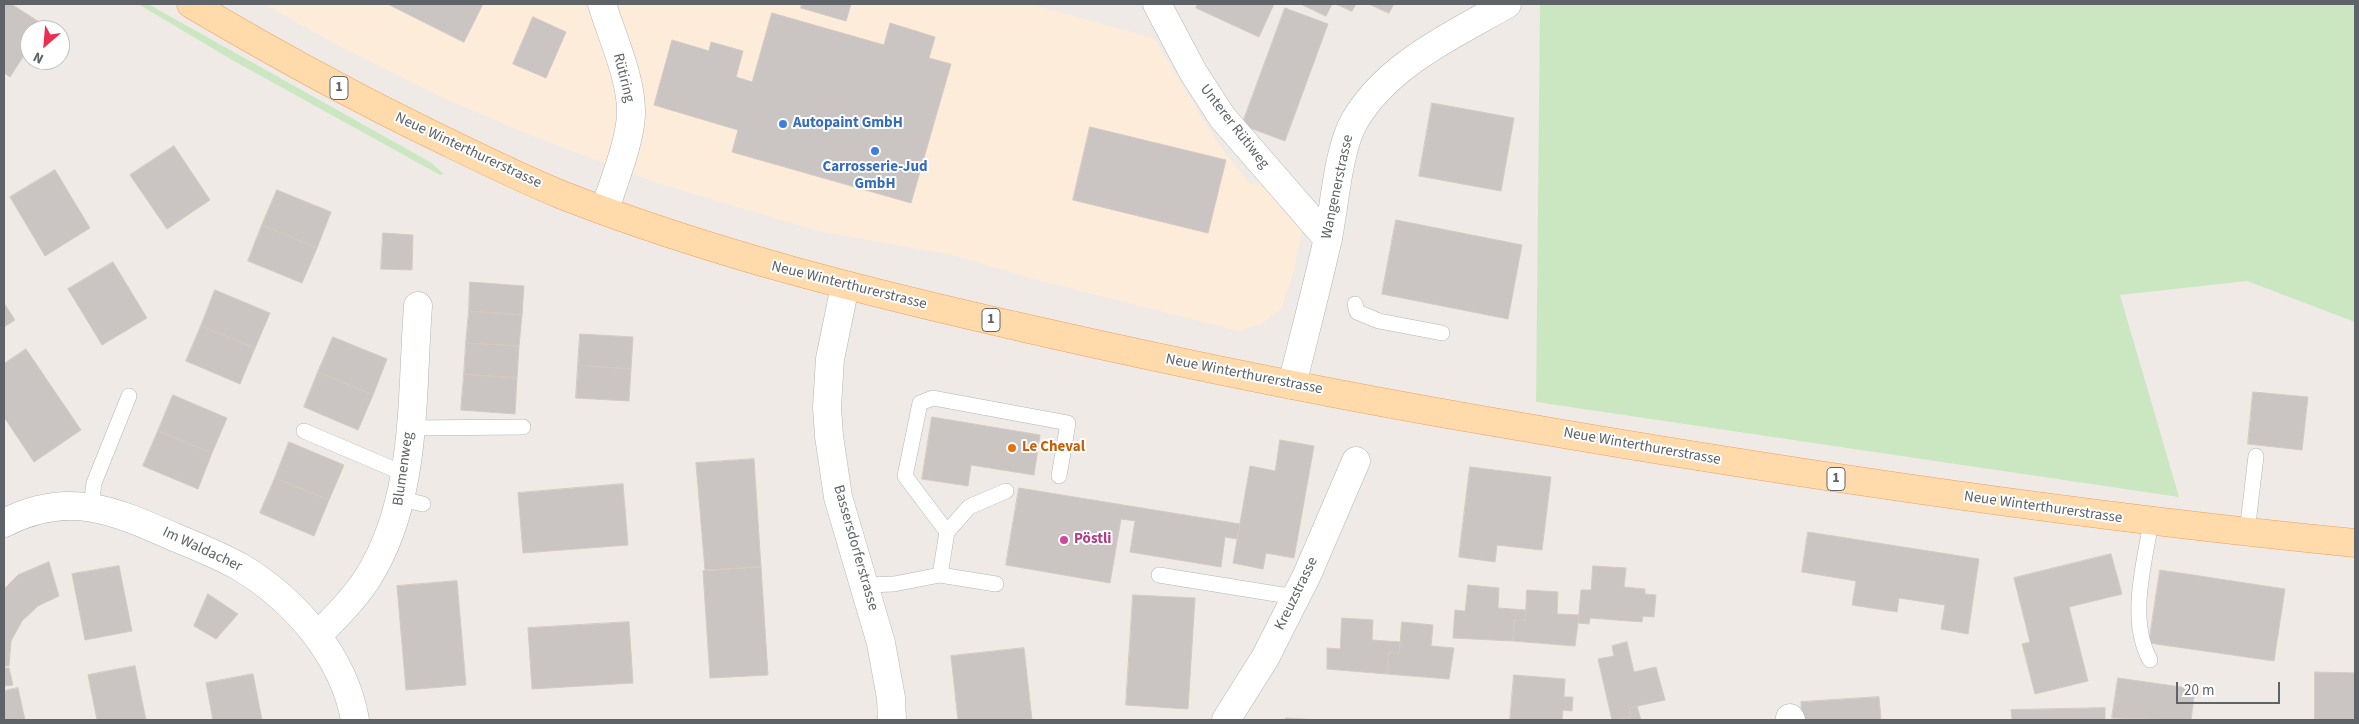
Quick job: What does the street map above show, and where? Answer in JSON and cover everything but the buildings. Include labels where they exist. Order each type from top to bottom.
[{"type":"main road","name":"Neue Winterthurerstrasse","points":[[190,4],[282,57],[399,119],[492,165],[560,194],[745,258],[845,286],[1136,353],[1399,406],[1819,476],[2151,522],[2355,543]]},
{"type":"street","name":"Rütiring","points":[[602,4],[629,90],[631,115],[626,140],[605,210]]},
{"type":"street","name":"Unterer Rütiweg","points":[[1157,4],[1189,65],[1222,117],[1328,239]]},
{"type":"street","name":"Wangenerstrasse","points":[[1292,385],[1328,239],[1346,141],[1355,120],[1384,85],[1403,68],[1433,47],[1507,4]]},
{"type":"street","name":"Bassersdorferstrasse","points":[[845,286],[830,359],[829,436],[838,497],[866,585],[881,643],[891,698],[892,720]]},
{"type":"street","name":"Blumenweg","points":[[317,636],[351,601],[367,579],[410,492],[410,428],[418,306]]},
{"type":"street","name":"Kreuzstrasse","points":[[1226,720],[1264,658],[1295,598],[1356,461]]},
{"type":"street","name":"Im Waldacher","points":[[7,513],[60,506],[91,506],[133,519],[240,567],[282,598],[317,636],[346,688],[355,720]]},
{"type":"lane","points":[[1355,304],[1357,312],[1379,321],[1442,333]]},
{"type":"lane","points":[[91,506],[94,483],[129,396]]},
{"type":"lane","points":[[947,532],[905,476],[920,402],[933,398],[1068,423],[1059,476]]},
{"type":"lane","points":[[410,428],[523,426]]},
{"type":"lane","points":[[304,431],[410,492]]},
{"type":"lane","points":[[2247,532],[2256,456]]},
{"type":"lane","points":[[940,575],[947,532],[969,507],[1006,491]]},
{"type":"lane","points":[[2150,660],[2143,647],[2138,619],[2151,522]]},
{"type":"lane","points":[[866,585],[894,584],[940,575],[996,584]]},
{"type":"lane","points":[[1159,575],[1295,598]]},
{"type":"shaded area","points":[[264,4],[1029,4],[1154,38],[1218,144],[1250,184],[1264,183],[1303,227],[1293,274],[1281,309],[1261,324],[1238,331],[1031,278],[952,255],[818,231],[654,182],[535,137],[441,97],[335,44]]},
{"type":"green space","points":[[138,4],[148,4],[430,162],[444,174],[440,175],[234,61]]},
{"type":"green space","points":[[1540,4],[2355,4],[2355,322],[2247,281],[2120,295],[2179,497],[1536,402]]},
{"type":"place","name":"Autopaint GmbH","points":[[783,124]]},
{"type":"place","name":"Carrosserie-Jud GmbH","points":[[875,151]]},
{"type":"place","name":"Le Cheval","points":[[1012,448]]},
{"type":"place","name":"Pöstli","points":[[1064,540]]}]
